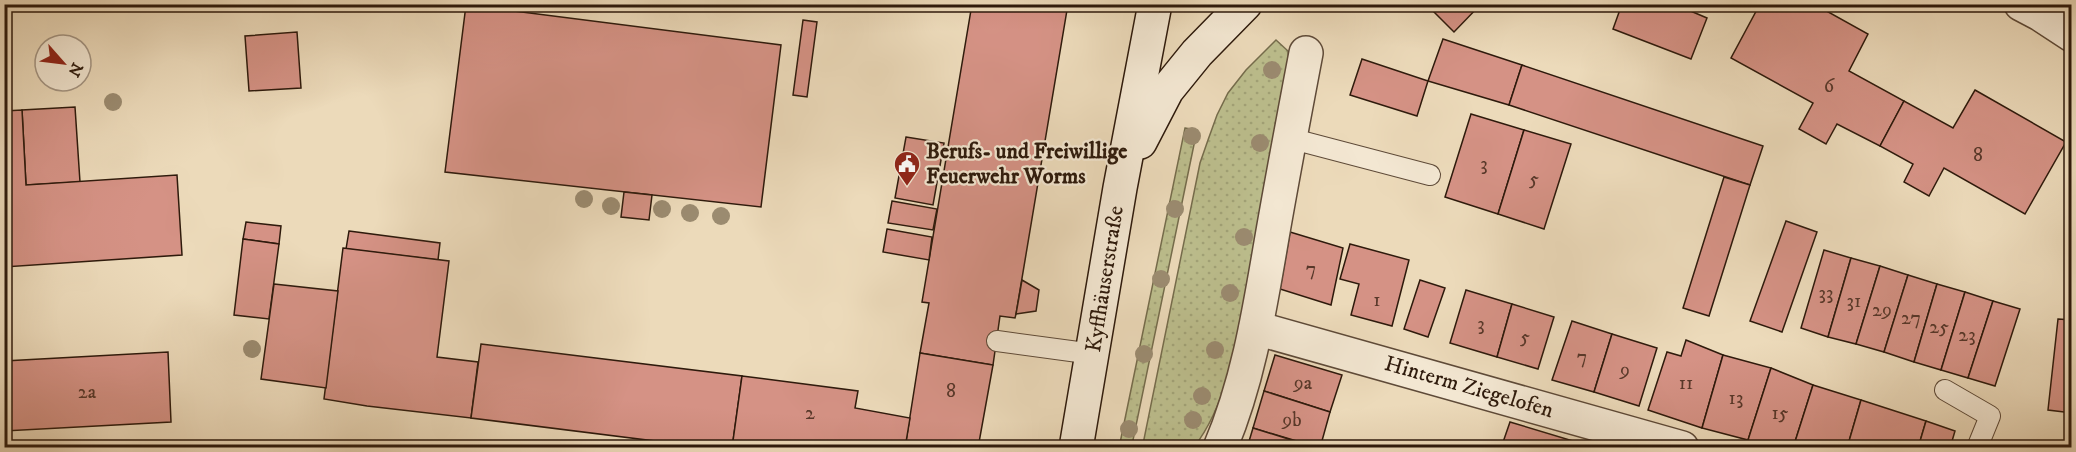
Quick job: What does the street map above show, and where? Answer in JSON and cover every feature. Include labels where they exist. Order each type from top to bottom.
[{"type":"street","name":"Kyffhäuserstraße","points":[[1076,447],[1120,188],[1155,4]]},
{"type":"street","points":[[1120,188],[1137,148],[1167,90],[1197,53],[1245,4]]},
{"type":"street","points":[[2022,4],[2072,35]]},
{"type":"street","points":[[1220,447],[1244,383],[1306,53]]},
{"type":"street","name":"Hinterm Ziegelofen","points":[[1256,328],[1629,440],[1682,447]]},
{"type":"lane","points":[[1289,138],[1430,175]]},
{"type":"lane","points":[[996,341],[1093,354]]},
{"type":"lane","points":[[1945,390],[1990,416],[1977,447]]},
{"type":"green space","points":[[1276,40],[1288,51],[1289,64],[1239,331],[1226,381],[1218,405],[1194,447],[1145,447],[1143,444],[1200,163],[1217,115],[1228,93],[1246,70]]},
{"type":"green space","points":[[1185,128],[1197,130],[1132,445],[1120,443]]},
{"type":"building","points":[[972,4],[1068,4],[1016,314],[1015,318],[1000,316],[993,365],[920,353],[929,303],[922,302]]},
{"type":"building","points":[[1426,4],[1481,4],[1454,32]]},
{"type":"building","points":[[1622,4],[1674,4],[1707,18],[1691,59],[1613,29]]},
{"type":"building","points":[[1760,4],[1814,4],[1868,34],[1849,71],[1904,101],[1880,146],[1837,124],[1826,144],[1799,129],[1813,103],[1731,58]]},
{"type":"building","points":[[466,5],[781,45],[761,207],[445,172]]},
{"type":"building","points":[[803,20],[817,22],[807,97],[793,95]]},
{"type":"building","points":[[297,32],[301,88],[249,91],[245,36]]},
{"type":"building","points":[[1443,39],[1522,65],[1509,105],[1428,81]]},
{"type":"building","points":[[1362,59],[1428,81],[1417,116],[1350,95]]},
{"type":"building","points":[[1522,65],[1763,146],[1750,185],[1509,105]]},
{"type":"building","points":[[1975,90],[2066,142],[2025,214],[1944,168],[1929,196],[1904,182],[1913,164],[1880,146],[1904,101],[1953,128]]},
{"type":"building","points":[[75,107],[80,182],[26,185],[22,110]]},
{"type":"building","points":[[22,110],[26,185],[177,175],[182,255],[4,267],[4,111]]},
{"type":"building","points":[[1471,114],[1524,130],[1498,214],[1445,197]]},
{"type":"building","points":[[1524,130],[1571,144],[1544,229],[1498,214]]},
{"type":"building","points":[[906,137],[944,143],[933,205],[895,198]]},
{"type":"building","points":[[1724,177],[1750,185],[1709,316],[1683,308]]},
{"type":"building","points":[[624,192],[652,195],[649,220],[621,217]]},
{"type":"building","points":[[892,201],[937,209],[933,230],[888,223]]},
{"type":"building","points":[[1786,221],[1817,232],[1782,332],[1750,321]]},
{"type":"building","points":[[246,222],[281,226],[279,244],[243,239]]},
{"type":"building","points":[[887,229],[932,237],[929,260],[883,252]]},
{"type":"building","points":[[349,231],[440,243],[438,260],[346,249]]},
{"type":"building","points":[[1290,232],[1343,248],[1331,305],[1280,289]]},
{"type":"building","points":[[243,239],[279,244],[269,319],[234,315]]},
{"type":"building","points":[[1350,244],[1409,260],[1392,326],[1351,315],[1359,284],[1340,279]]},
{"type":"building","points":[[343,248],[449,261],[437,357],[478,362],[471,418],[324,399]]},
{"type":"building","points":[[1824,250],[1851,258],[1828,337],[1801,328]]},
{"type":"building","points":[[1851,258],[1880,266],[1856,344],[1828,337]]},
{"type":"building","points":[[1880,266],[1908,275],[1884,352],[1856,344]]},
{"type":"building","points":[[1908,275],[1937,284],[1914,362],[1884,352]]},
{"type":"building","points":[[1022,280],[1039,290],[1036,311],[1016,314]]},
{"type":"building","points":[[1420,280],[1445,288],[1428,337],[1404,329]]},
{"type":"building","points":[[274,284],[338,291],[326,388],[261,379]]},
{"type":"building","points":[[1937,284],[1965,292],[1941,370],[1914,362]]},
{"type":"building","points":[[1466,290],[1512,304],[1497,357],[1450,343]]},
{"type":"building","points":[[1965,292],[1993,301],[1968,378],[1941,370]]},
{"type":"building","points":[[1993,301],[2020,309],[1995,386],[1968,378]]},
{"type":"building","points":[[1512,304],[1554,317],[1538,369],[1497,357]]},
{"type":"building","points":[[2058,319],[2072,320],[2072,413],[2048,410]]},
{"type":"building","points":[[1572,321],[1612,334],[1594,392],[1552,380]]},
{"type":"building","points":[[1612,334],[1657,348],[1639,406],[1594,392]]},
{"type":"building","points":[[1686,340],[1723,355],[1702,428],[1648,410],[1667,352],[1681,356]]},
{"type":"building","points":[[481,344],[742,376],[732,448],[711,448],[471,418]]},
{"type":"building","points":[[168,352],[171,422],[4,431],[4,361]]},
{"type":"building","points":[[920,353],[993,365],[978,448],[905,448]]},
{"type":"building","points":[[1275,355],[1342,375],[1330,412],[1264,391]]},
{"type":"building","points":[[1723,355],[1771,368],[1748,440],[1702,428]]},
{"type":"building","points":[[1771,368],[1813,385],[1793,448],[1769,448],[1748,440]]},
{"type":"building","points":[[742,376],[858,391],[855,408],[910,418],[905,448],[732,448]]},
{"type":"building","points":[[1813,385],[1861,400],[1847,448],[1793,448]]},
{"type":"building","points":[[1264,391],[1330,412],[1320,448],[1253,428]]},
{"type":"building","points":[[1861,400],[1926,421],[1918,448],[1847,448]]},
{"type":"building","points":[[1926,421],[1955,431],[1950,448],[1918,448]]},
{"type":"building","points":[[1510,422],[1583,444],[1582,448],[1501,448]]},
{"type":"building","points":[[1253,428],[1317,448],[1247,448]]},
{"type":"place","name":"Berufs- und Freiwillige Feuerwehr Worms","points":[[907,187]]}]
